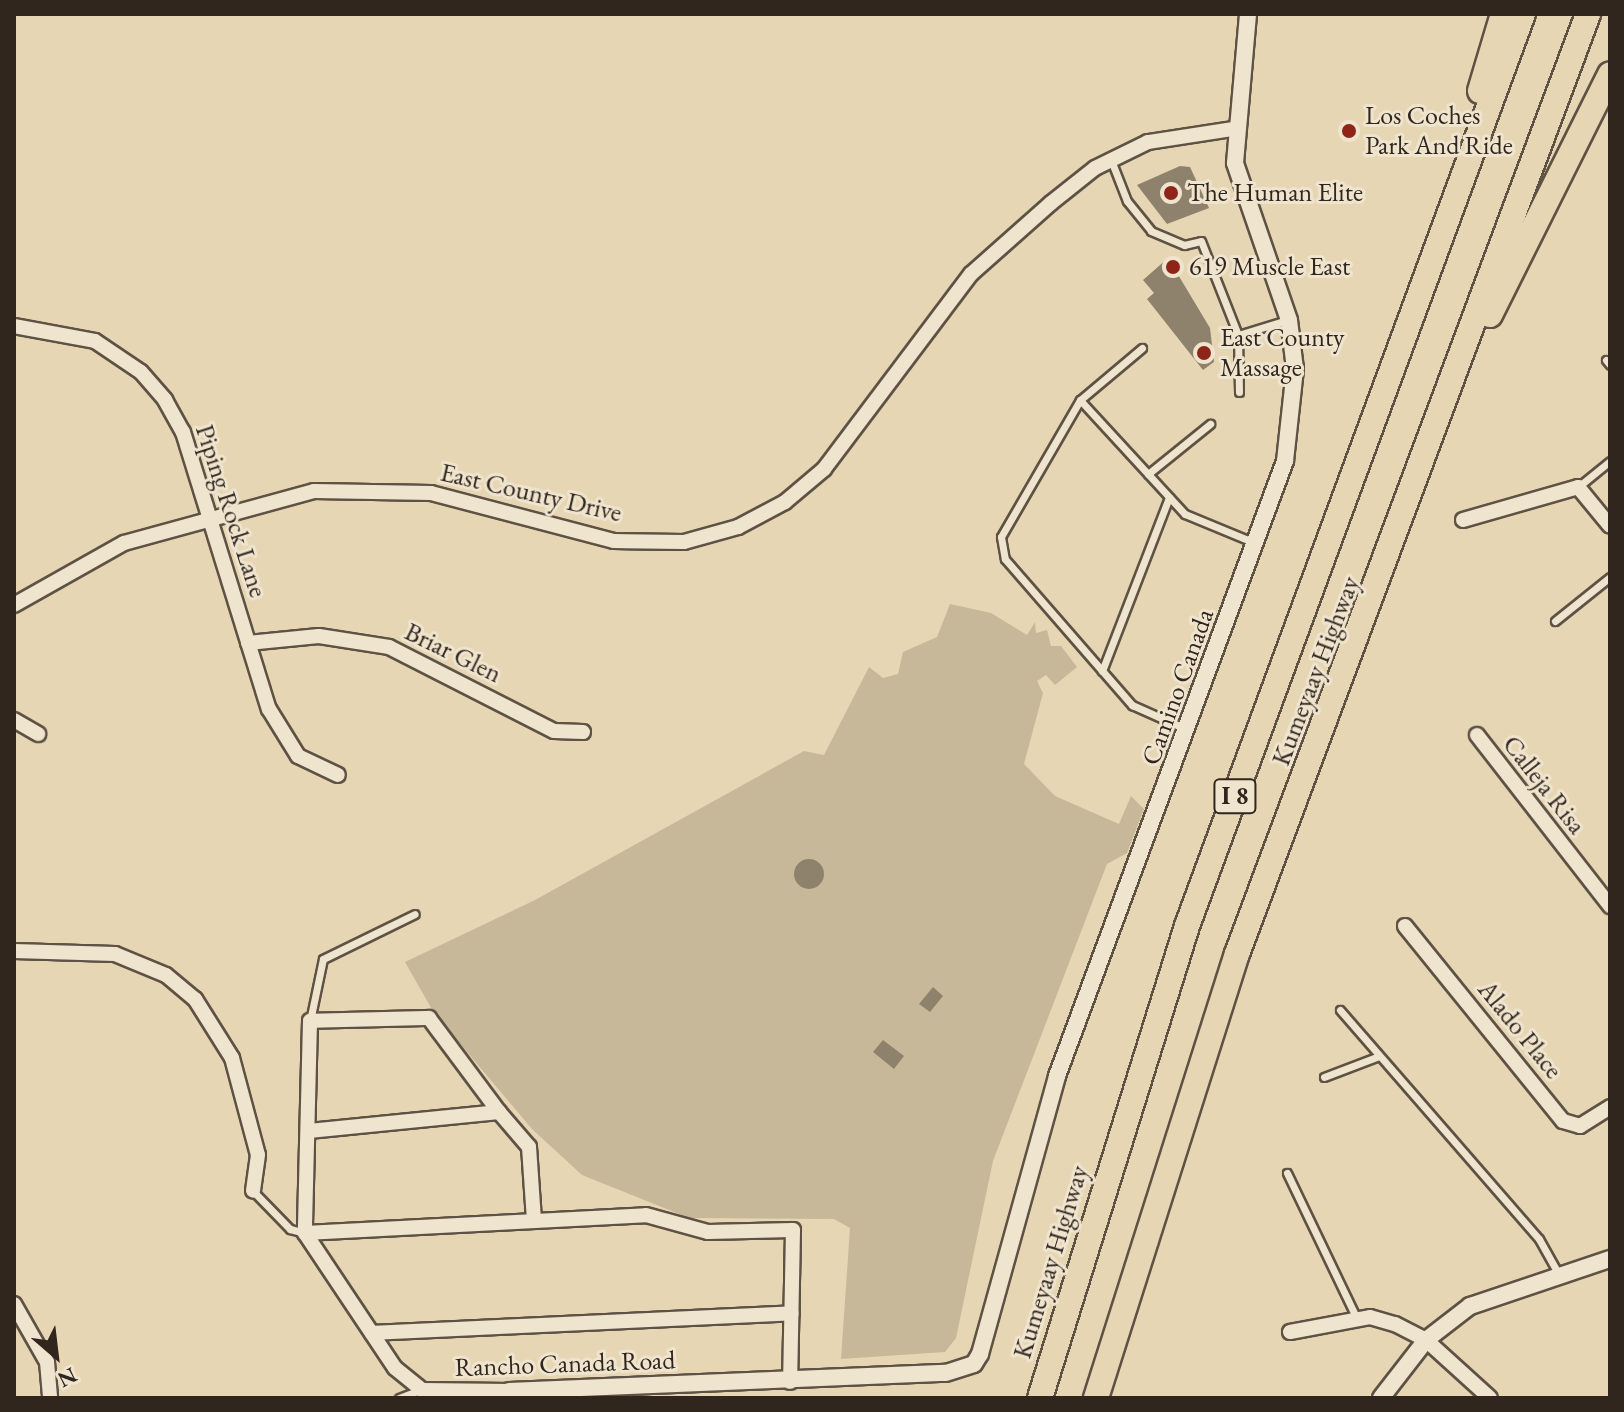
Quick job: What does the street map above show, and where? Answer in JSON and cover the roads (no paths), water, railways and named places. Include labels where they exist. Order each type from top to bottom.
[{"type":"highway","points":[[1455,203],[1503,14]]},
{"type":"highway","name":"Kumeyaay Highway","points":[[1040,1398],[1187,926],[1523,14]]},
{"type":"highway","name":"Kumeyaay Highway","points":[[1096,1398],[1237,954],[1467,350],[1588,14]]},
{"type":"highway","points":[[1467,350],[1503,297],[1610,74]]},
{"type":"street","name":"Camino Canada","points":[[974,1364],[986,1342],[1057,1076],[1257,544],[1292,417],[1289,320],[1244,199],[1233,129],[1248,14]]},
{"type":"street","name":"East County Drive","points":[[14,605],[124,543],[289,495],[373,487],[431,493],[614,541],[684,542],[738,527],[785,502],[824,469],[971,274],[1111,160],[1148,142],[1233,129]]},
{"type":"street","name":"Piping Rock Lane","points":[[14,326],[78,334],[141,372],[183,432],[248,643],[287,742],[309,766],[338,775]]},
{"type":"street","points":[[1463,520],[1578,487],[1610,526]]},
{"type":"street","name":"Briar Glen","points":[[248,643],[319,636],[389,647],[547,728],[583,732]]},
{"type":"street","points":[[14,720],[38,734]]},
{"type":"street","name":"Calleja Risa","points":[[1477,735],[1610,906]]},
{"type":"street","name":"Alado Place","points":[[1405,926],[1563,1121],[1580,1126],[1610,1107]]},
{"type":"street","points":[[14,951],[115,954],[166,975],[195,999],[232,1058],[258,1155],[253,1191]]},
{"type":"street","points":[[534,1221],[529,1147],[429,1018],[310,1021],[305,1233],[534,1221],[646,1215],[708,1232],[793,1230],[790,1382]]},
{"type":"street","points":[[309,1131],[499,1112]]},
{"type":"street","name":"Rancho Canada Road","points":[[305,1233],[372,1333],[422,1390],[509,1395],[686,1391],[946,1373],[974,1364]]},
{"type":"street","points":[[1381,1398],[1426,1340],[1470,1306],[1610,1259]]},
{"type":"street","points":[[14,1304],[47,1362],[50,1398]]},
{"type":"street","points":[[372,1333],[792,1313]]},
{"type":"street","points":[[1290,1332],[1357,1319],[1395,1324],[1426,1340],[1490,1398]]},
{"type":"lane","points":[[1111,160],[1127,201],[1151,231],[1184,245],[1201,241],[1238,335],[1239,392]]},
{"type":"lane","points":[[1238,335],[1289,320]]},
{"type":"lane","points":[[1142,348],[1080,400],[1001,537],[1005,559],[1132,705],[1188,730]]},
{"type":"lane","points":[[1080,400],[1185,514],[1257,544]]},
{"type":"lane","points":[[1148,474],[1210,424]]},
{"type":"lane","points":[[1578,487],[1610,461]]},
{"type":"lane","points":[[1102,671],[1169,497]]},
{"type":"lane","points":[[1555,621],[1610,577]]},
{"type":"lane","points":[[310,1021],[323,959],[415,914]]},
{"type":"lane","points":[[1340,1010],[1539,1239],[1559,1275]]},
{"type":"lane","points":[[1324,1077],[1379,1056]]},
{"type":"lane","points":[[1287,1173],[1357,1319]]},
{"type":"lane","points":[[253,1191],[290,1229],[305,1233]]},
{"type":"lane","points":[[399,1398],[422,1390]]},
{"type":"place","name":"Los Coches Park And Ride","points":[[1349,131]]},
{"type":"place","name":"The Human Elite","points":[[1171,193]]},
{"type":"place","name":"619 Muscle East","points":[[1173,267]]},
{"type":"place","name":"East County Massage","points":[[1204,353]]}]
